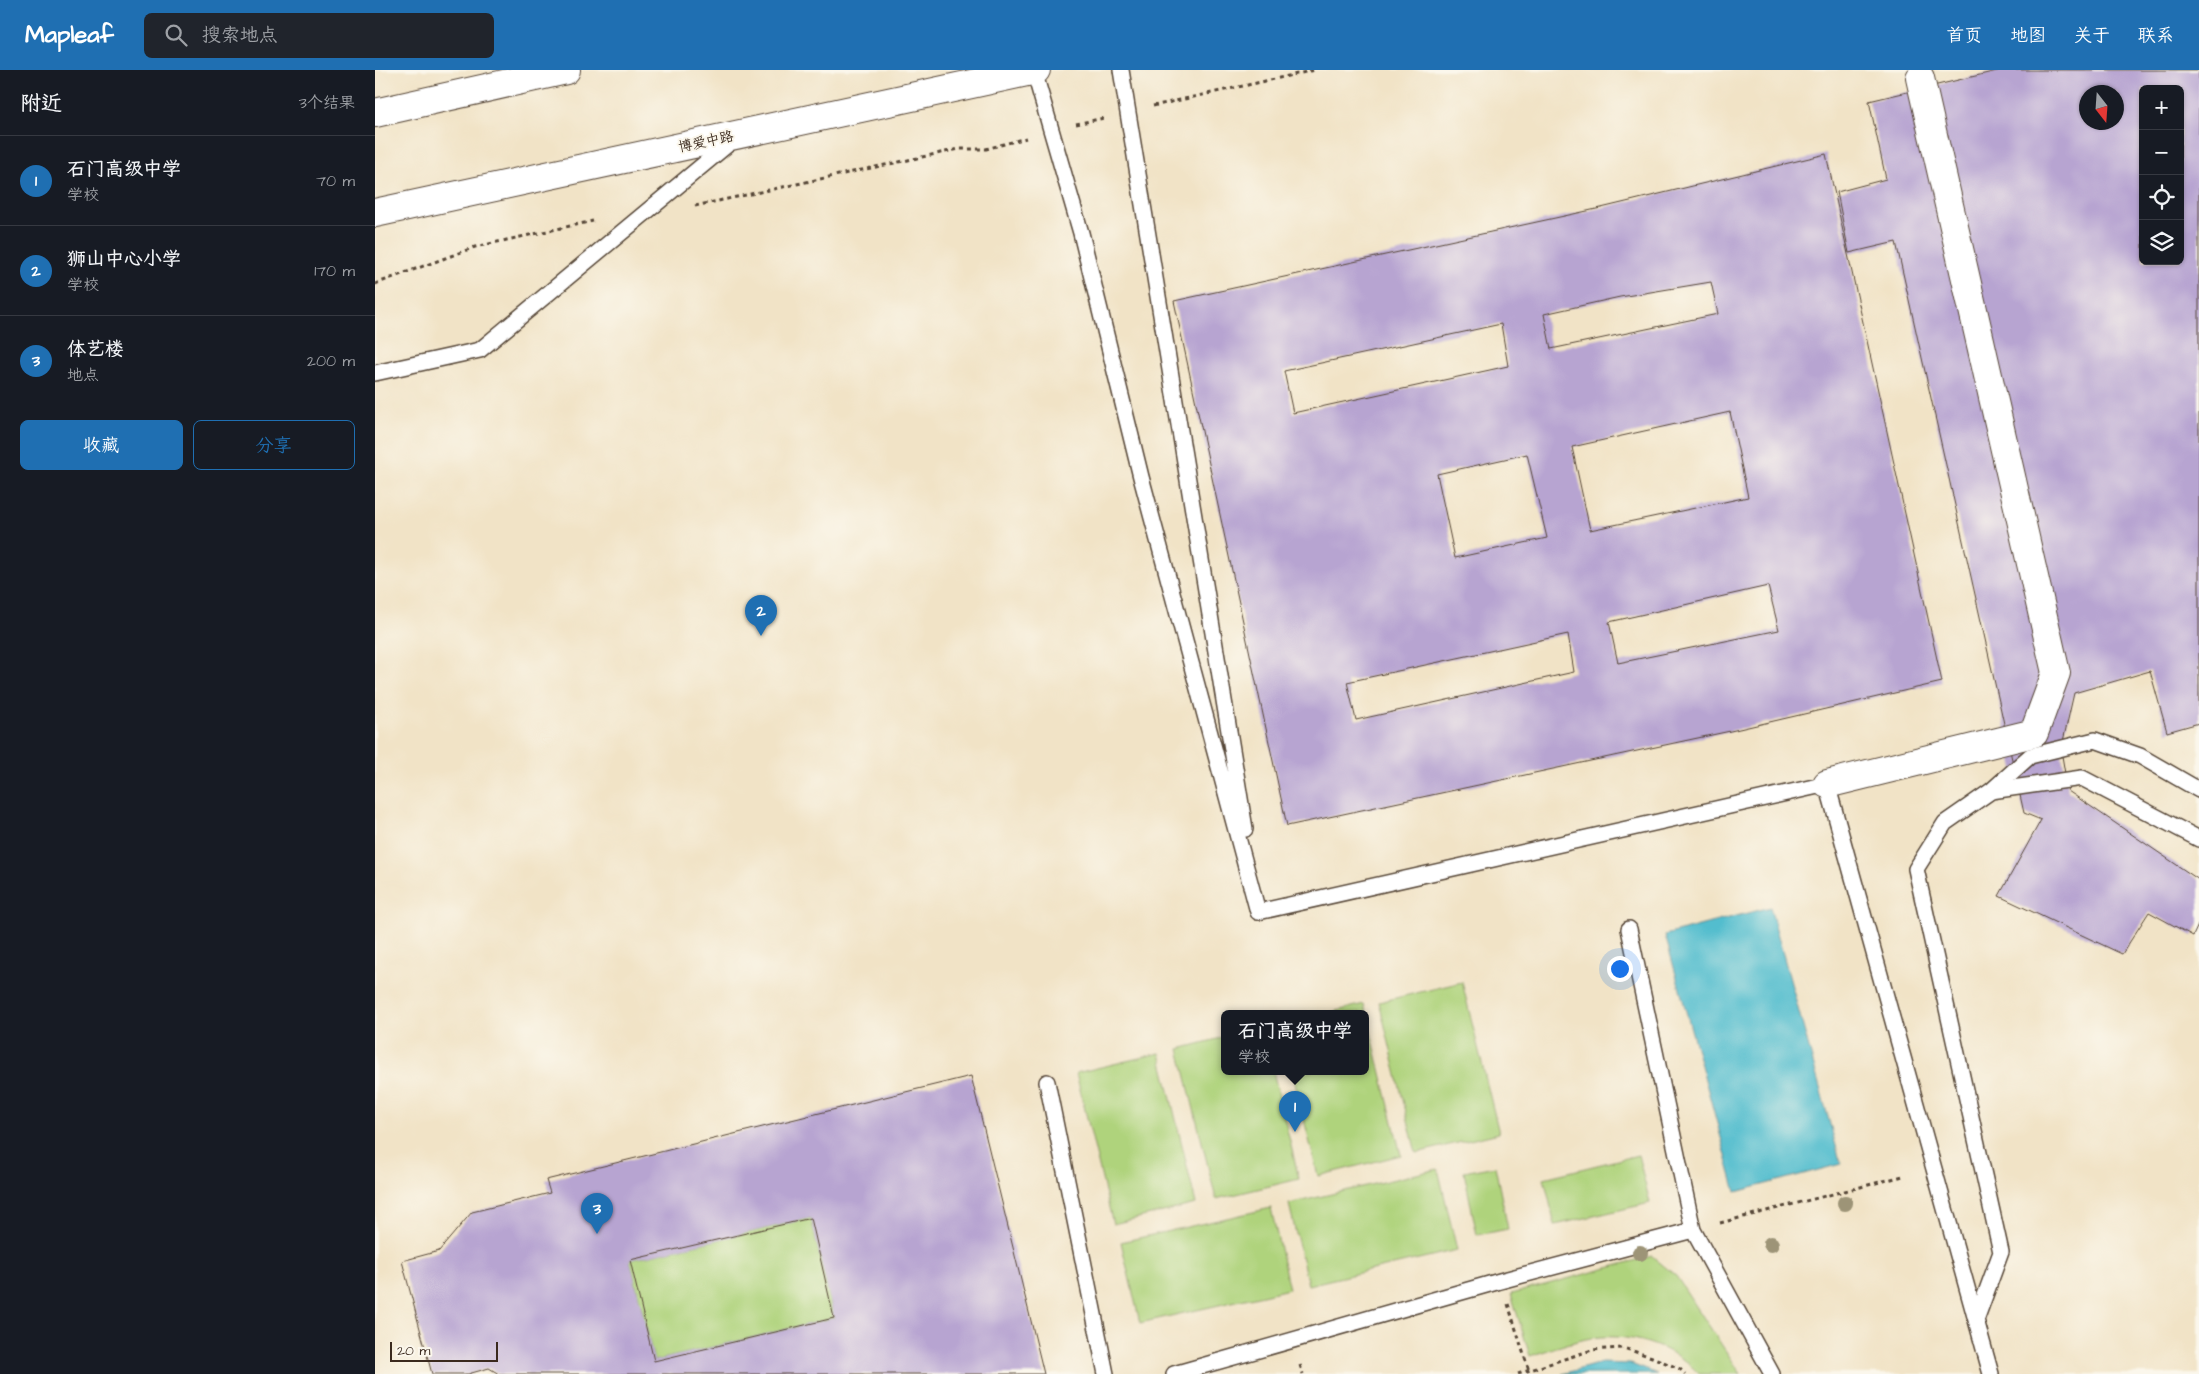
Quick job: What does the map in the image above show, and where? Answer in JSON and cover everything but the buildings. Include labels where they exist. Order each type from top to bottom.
[{"type":"street","points":[[375,113],[566,70]]},
{"type":"street","name":"博爱中路","points":[[375,213],[1035,70]]},
{"type":"street","points":[[1827,784],[2034,733],[2056,673],[1919,78]]},
{"type":"lane","points":[[1035,70],[1081,232],[1141,477],[1258,912]]},
{"type":"lane","points":[[1121,70],[1258,912]]},
{"type":"lane","points":[[375,373],[480,350],[740,134]]},
{"type":"lane","points":[[1976,1320],[2001,1252],[1916,869],[1945,823],[1991,791],[2030,756],[2095,740],[2140,756],[2199,790]]},
{"type":"lane","points":[[1991,791],[2081,778],[2199,839]]},
{"type":"lane","points":[[1258,912],[1827,784],[1991,1374]]},
{"type":"lane","points":[[1629,929],[1693,1230],[1772,1374]]},
{"type":"lane","points":[[1047,1082],[1106,1374]]},
{"type":"lane","points":[[1174,1374],[1500,1281],[1693,1230]]},
{"type":"path","points":[[1157,105],[1315,70]]},
{"type":"path","points":[[1072,125],[1111,117]]},
{"type":"path","points":[[702,205],[959,149],[987,149]]},
{"type":"path","points":[[375,284],[475,247],[598,220]]},
{"type":"path","points":[[1693,1230],[1903,1176]]},
{"type":"path","points":[[1500,1281],[1529,1371]]},
{"type":"path","points":[[1518,1374],[1593,1350],[1623,1348],[1652,1356],[1680,1369],[1685,1374]]},
{"type":"green space","points":[[1462,982],[1499,1133],[1416,1153],[1379,1002]]},
{"type":"green space","points":[[1364,1004],[1365,1010],[1341,1010]]},
{"type":"green space","points":[[1369,1024],[1401,1155],[1318,1176],[1293,1075],[1369,1075]]},
{"type":"green space","points":[[1221,1038],[1221,1075],[1274,1075],[1299,1179],[1216,1199],[1179,1049]]},
{"type":"green space","points":[[1160,1053],[1196,1204],[1113,1224],[1076,1073]]},
{"type":"green space","points":[[1638,1155],[1650,1203],[1555,1225],[1544,1178]]},
{"type":"green space","points":[[1495,1166],[1508,1229],[1477,1235],[1464,1172]]},
{"type":"green space","points":[[1438,1169],[1457,1250],[1308,1285],[1289,1204]]},
{"type":"green space","points":[[1271,1208],[1289,1289],[1140,1323],[1121,1242]]},
{"type":"green space","points":[[811,1218],[834,1318],[654,1361],[630,1260]]},
{"type":"green space","points":[[1652,1256],[1676,1276],[1741,1374],[1699,1374],[1676,1355],[1662,1348],[1632,1339],[1616,1337],[1586,1339],[1530,1356],[1511,1294]]},
{"type":"water","points":[[1770,907],[1841,1164],[1736,1192],[1665,935]]},
{"type":"water","points":[[1601,1363],[1631,1364],[1657,1374],[1562,1374]]},
{"type":"place","name":"狮山中心小学","points":[[761,636]]},
{"type":"place","name":"石门高级中学","points":[[1295,1132]]},
{"type":"place","name":"体艺楼","points":[[597,1234]]}]
